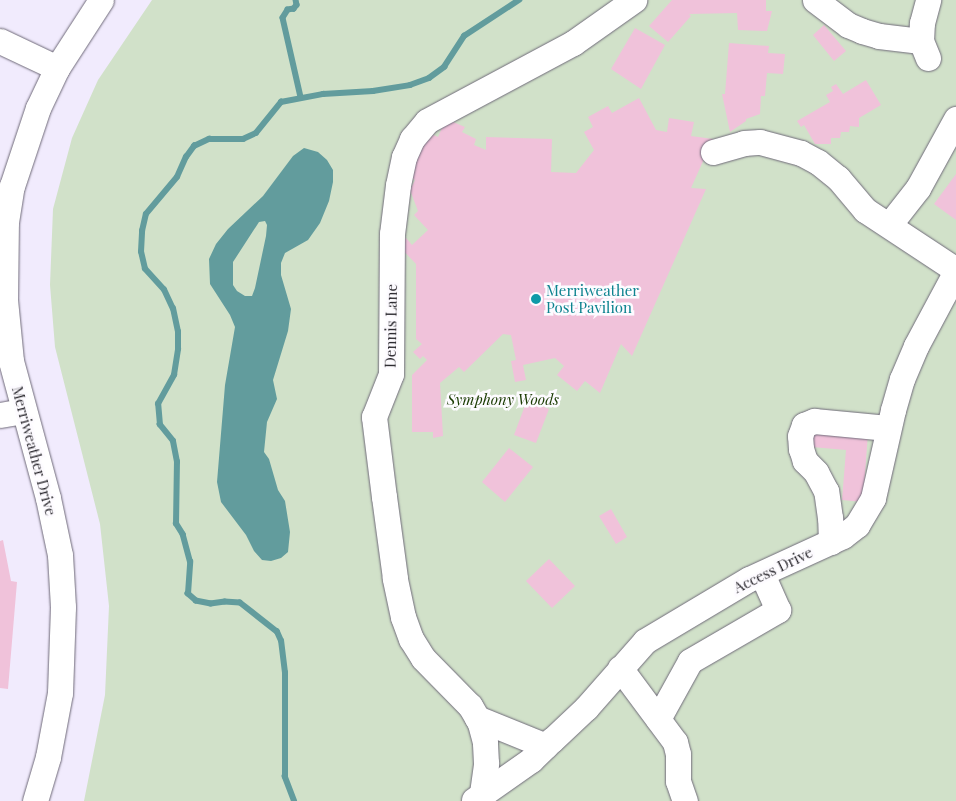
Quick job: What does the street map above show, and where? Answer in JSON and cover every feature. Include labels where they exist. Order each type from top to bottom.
[{"type":"street","name":"Merriweather Drive","points":[[35,801],[48,757],[60,693],[63,607],[60,555],[48,498],[11,413],[11,361],[5,275],[6,222],[12,186],[24,147],[56,68],[101,0]]},
{"type":"street","name":"Dennis Lane","points":[[477,797],[486,763],[486,742],[477,718],[465,700],[423,658],[403,616],[395,578],[374,417],[391,374],[392,234],[398,185],[404,157],[412,139],[427,121],[573,43],[634,0]]},
{"type":"street","points":[[815,0],[848,25],[862,31],[924,49],[922,23],[928,0]]},
{"type":"street","points":[[0,41],[56,68]]},
{"type":"street","points":[[889,225],[918,188],[956,119]]},
{"type":"street","points":[[713,152],[744,143],[760,142],[801,152],[818,162],[838,178],[865,210],[956,270]]},
{"type":"street","name":"Access Drive","points":[[477,797],[546,746],[586,708],[645,641],[688,614],[762,574],[844,536],[857,525],[866,514],[878,480],[888,428],[902,379],[916,346],[956,270]]},
{"type":"street","points":[[831,542],[826,491],[816,472],[805,461],[800,449],[800,436],[804,425],[814,421],[888,428]]},
{"type":"street","points":[[658,719],[690,661],[778,610],[762,574]]},
{"type":"street","points":[[620,668],[675,742],[678,754],[678,781],[685,801]]},
{"type":"street","points":[[477,718],[546,746]]},
{"type":"green space","name":"Symphony Woods","points":[[152,0],[956,0],[956,801],[84,801],[105,695],[109,606],[100,524],[55,347],[50,285],[53,209],[72,138],[98,80]]},
{"type":"shaded area","points":[[304,148],[318,152],[327,160],[333,170],[333,182],[329,201],[320,223],[308,240],[285,253],[281,263],[281,275],[291,309],[288,331],[273,380],[277,399],[267,422],[264,452],[269,459],[278,490],[285,501],[290,532],[288,552],[281,558],[271,561],[262,560],[254,551],[246,535],[221,502],[217,482],[225,385],[235,327],[230,315],[210,284],[209,259],[216,244],[228,229],[263,196],[293,156]],"holes":[[[265,221],[267,225],[255,288],[252,296],[245,296],[237,291],[233,285],[233,262],[259,222]]]},
{"type":"building","points":[[672,0],[766,0],[766,11],[772,11],[767,31],[738,30],[737,13],[689,14],[691,16],[668,42],[649,26]]},
{"type":"building","points":[[824,25],[846,51],[834,61],[813,35]]},
{"type":"building","points":[[635,28],[665,45],[641,89],[611,69]]},
{"type":"building","points":[[729,43],[769,46],[768,53],[785,54],[783,74],[767,73],[765,96],[761,96],[760,114],[746,119],[746,121],[730,132],[722,94],[725,94]]},
{"type":"building","points":[[866,80],[881,105],[859,118],[859,127],[850,126],[849,132],[841,132],[840,138],[831,138],[831,144],[815,144],[804,125],[801,127],[797,121],[830,102],[826,95],[833,91],[831,87],[836,84],[843,94]]},
{"type":"building","name":"Merriweather Post Pavilion","points":[[639,98],[656,130],[667,132],[669,118],[694,122],[691,136],[713,139],[691,188],[706,189],[632,356],[621,344],[600,393],[585,381],[577,391],[557,375],[564,366],[555,358],[523,365],[526,380],[515,382],[511,361],[516,360],[511,335],[503,334],[464,372],[459,367],[440,383],[443,436],[433,438],[433,432],[412,432],[412,375],[427,360],[423,356],[420,359],[413,352],[422,344],[416,339],[416,264],[398,245],[406,238],[412,245],[428,230],[414,215],[418,211],[410,190],[415,180],[409,177],[429,133],[438,137],[446,119],[465,127],[462,132],[476,139],[474,145],[486,150],[486,137],[552,139],[551,172],[576,173],[594,150],[584,132],[593,127],[588,117],[608,106],[612,113]]},
{"type":"building","points":[[956,174],[956,220],[934,204]]},
{"type":"building","points":[[527,400],[549,409],[536,443],[514,435]]},
{"type":"building","points":[[813,429],[868,433],[863,502],[842,500],[846,450],[812,447]]},
{"type":"building","points":[[509,448],[533,467],[505,502],[482,482]]},
{"type":"building","points":[[611,509],[627,537],[616,544],[599,516]]},
{"type":"building","points":[[3,540],[11,581],[17,582],[8,689],[0,688],[0,541]]},
{"type":"building","points":[[549,559],[575,586],[552,608],[526,581]]},
{"type":"waterway","points":[[296,0],[297,5],[294,9],[288,10],[283,18],[301,97]]},
{"type":"waterway","points":[[294,801],[285,777],[285,673],[281,641],[277,632],[240,603],[225,602],[211,604],[196,601],[188,594],[190,562],[183,535],[176,524],[177,462],[173,441],[160,425],[158,404],[174,375],[178,349],[178,332],[173,309],[164,290],[145,269],[141,252],[142,231],[146,214],[177,177],[186,157],[194,146],[209,139],[243,139],[256,133],[281,102],[323,94],[373,91],[410,85],[429,78],[444,67],[464,36],[519,0]]},
{"type":"place","name":"Merriweather Post Pavilion","points":[[536,299]]}]
